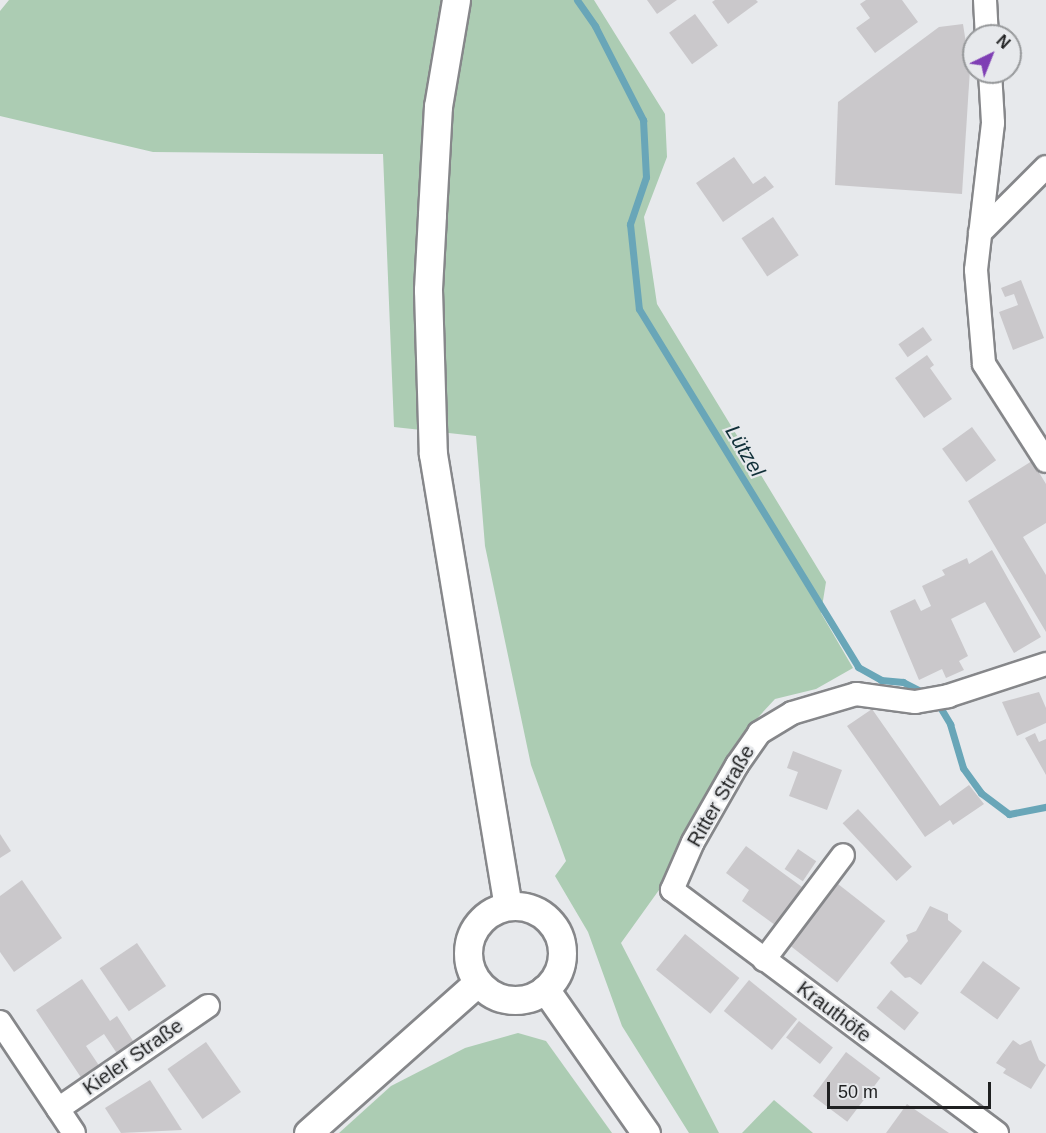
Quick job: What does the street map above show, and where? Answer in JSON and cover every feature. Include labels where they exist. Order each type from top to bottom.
[{"type":"main road","points":[[456,0],[438,106],[428,290],[433,454],[508,906]]},
{"type":"main road","points":[[508,906],[537,911],[558,933],[561,963],[546,989],[532,996],[510,999],[489,992],[477,982],[470,967],[471,935],[492,911],[508,906]]},
{"type":"main road","points":[[308,1133],[477,982]]},
{"type":"main road","points":[[546,989],[646,1133]]},
{"type":"street","points":[[985,0],[986,24]]},
{"type":"street","points":[[991,84],[993,123],[975,270],[984,364],[1046,461]]},
{"type":"street","points":[[980,233],[1046,167]]},
{"type":"street","name":"Ritter Straße","points":[[672,890],[716,799],[759,733],[792,713],[856,694],[915,702],[948,696],[1046,664]]},
{"type":"street","points":[[764,960],[843,855]]},
{"type":"street","name":"Krauthöfe","points":[[672,890],[997,1133]]},
{"type":"street","name":"Kieler Straße","points":[[58,1109],[208,1006]]},
{"type":"street","points":[[0,1022],[74,1133]]},
{"type":"green space","points":[[9,0],[594,0],[665,114],[667,157],[644,217],[657,304],[826,582],[821,613],[853,668],[816,689],[775,699],[740,737],[713,780],[659,890],[621,943],[719,1133],[689,1133],[622,1026],[588,932],[555,876],[566,861],[531,765],[485,546],[476,436],[394,427],[383,154],[153,152],[0,116],[0,11]]},
{"type":"green space","points":[[518,1033],[546,1041],[612,1133],[339,1133],[391,1086],[465,1048]]},
{"type":"green space","points":[[774,1100],[813,1133],[742,1133]]},
{"type":"building","points":[[647,0],[677,0],[657,14]]},
{"type":"building","points":[[715,0],[756,0],[758,2],[728,24],[712,2]]},
{"type":"building","points":[[866,0],[902,0],[918,22],[875,53],[856,28],[870,18],[860,4]]},
{"type":"building","points":[[695,14],[718,46],[692,64],[669,33]]},
{"type":"building","points":[[962,24],[962,84],[969,84],[962,194],[835,185],[838,102],[939,27]]},
{"type":"building","points":[[734,157],[753,184],[765,176],[774,187],[723,222],[696,183]]},
{"type":"building","points":[[773,217],[799,255],[767,276],[741,238]]},
{"type":"building","points":[[1021,280],[1044,338],[1013,350],[999,312],[1018,305],[1014,294],[1005,297],[1001,288]]},
{"type":"building","points":[[923,327],[932,340],[908,357],[898,344]]},
{"type":"building","points":[[927,355],[934,365],[930,368],[952,399],[924,418],[895,378]]},
{"type":"building","points":[[972,427],[996,460],[966,482],[942,449]]},
{"type":"building","points":[[1032,461],[1046,484],[1046,523],[1023,537],[1046,575],[1046,632],[968,501]]},
{"type":"building","points":[[992,550],[1041,637],[1014,653],[985,602],[951,619],[968,656],[959,661],[964,670],[946,678],[942,669],[919,680],[890,611],[915,599],[921,611],[931,606],[922,586],[945,575],[942,570],[967,558],[969,564]]},
{"type":"building","points":[[1039,692],[1046,708],[1046,723],[1017,736],[1002,702]]},
{"type":"building","points":[[872,709],[940,806],[969,785],[984,804],[953,825],[950,820],[925,837],[847,726]]},
{"type":"building","points":[[1035,733],[1039,742],[1046,739],[1046,775],[1025,738]]},
{"type":"building","points":[[793,751],[842,770],[827,810],[789,796],[798,772],[787,768]]},
{"type":"building","points":[[858,809],[912,867],[897,881],[843,823]]},
{"type":"building","points":[[0,834],[11,851],[0,858]]},
{"type":"building","points":[[746,846],[802,887],[775,925],[742,901],[749,890],[726,873]]},
{"type":"building","points":[[798,849],[816,861],[803,881],[785,869]]},
{"type":"building","points":[[22,880],[62,938],[14,972],[0,952],[0,896]]},
{"type":"building","points":[[838,884],[885,921],[837,982],[790,945]]},
{"type":"building","points":[[930,906],[948,914],[948,920],[962,931],[921,985],[910,977],[905,978],[890,963],[908,941],[906,935],[916,931]]},
{"type":"building","points":[[685,934],[739,978],[710,1014],[656,970]]},
{"type":"building","points":[[137,943],[166,986],[129,1011],[100,968]]},
{"type":"building","points":[[983,961],[1020,988],[997,1020],[960,993]]},
{"type":"building","points":[[82,979],[110,1021],[117,1016],[137,1047],[120,1058],[104,1034],[86,1046],[102,1070],[84,1082],[36,1010]]},
{"type":"building","points":[[749,980],[797,1019],[772,1050],[724,1011]]},
{"type":"building","points":[[891,990],[919,1013],[905,1031],[877,1008]]},
{"type":"building","points":[[799,1021],[833,1047],[820,1064],[786,1038]]},
{"type":"building","points":[[1013,1040],[1020,1045],[1031,1040],[1039,1060],[1046,1065],[1031,1089],[1003,1073],[1006,1069],[996,1063]]},
{"type":"building","points":[[206,1042],[241,1092],[202,1119],[167,1069]]},
{"type":"building","points":[[846,1052],[880,1078],[847,1122],[813,1096]]},
{"type":"building","points":[[150,1080],[182,1130],[121,1133],[105,1108]]},
{"type":"building","points":[[907,1104],[949,1133],[886,1133]]},
{"type":"waterway","name":"Lützel","points":[[577,0],[595,26],[643,120],[646,177],[630,224],[639,309],[858,667],[881,680],[903,682],[927,694]]},
{"type":"waterway","name":"Lützel","points":[[937,702],[950,724],[963,768],[981,793],[1009,814],[1046,807]]}]
